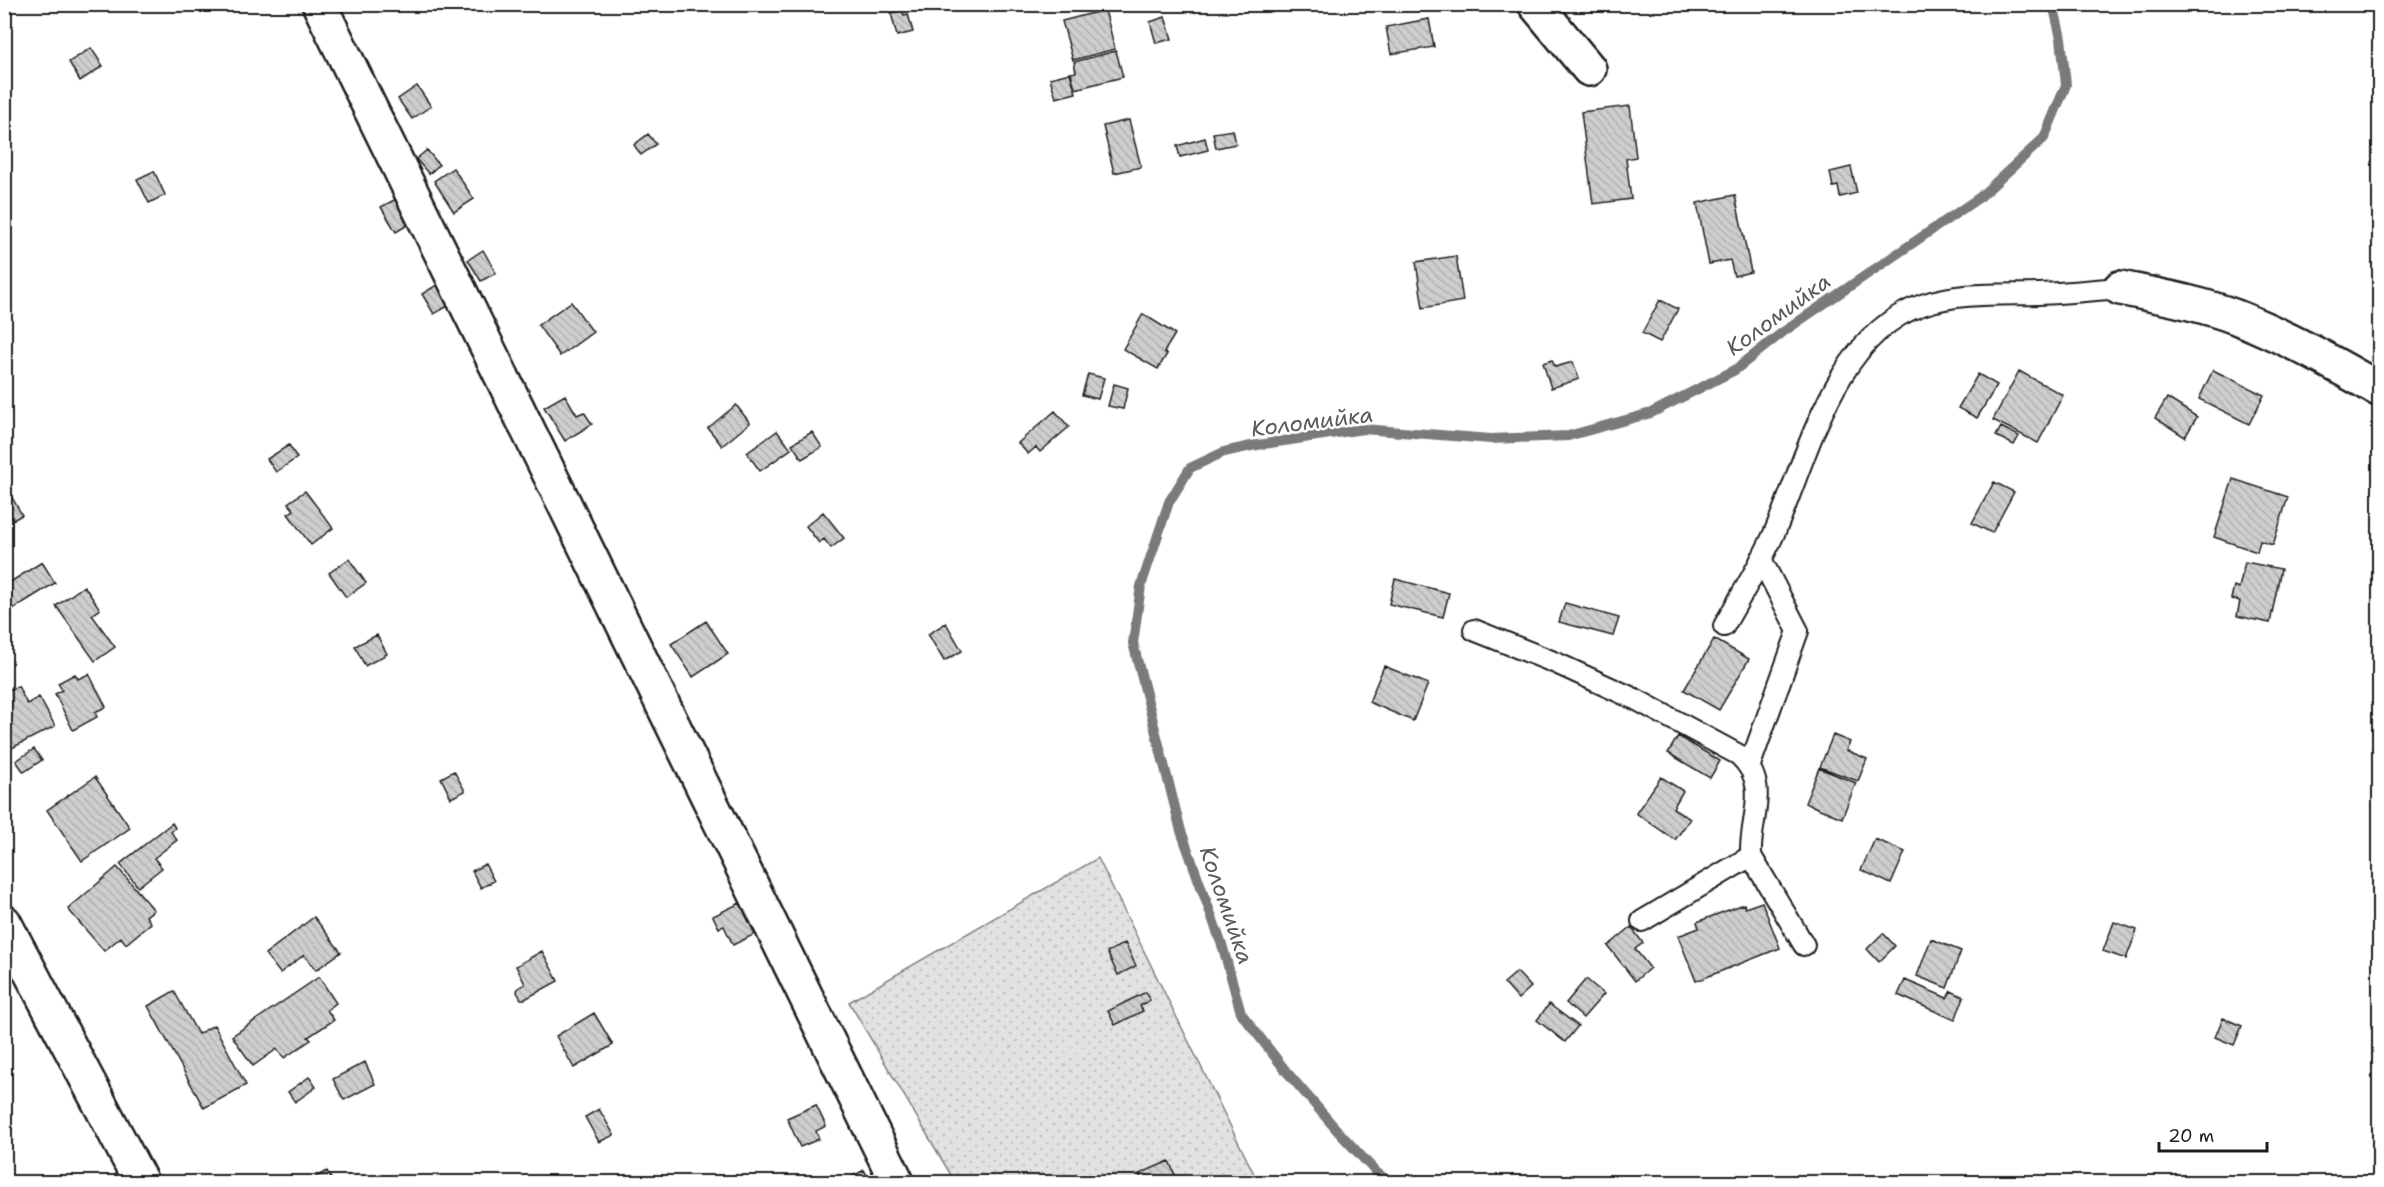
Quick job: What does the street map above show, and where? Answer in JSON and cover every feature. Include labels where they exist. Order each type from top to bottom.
[{"type":"street","points":[[319,4],[897,1182]]},
{"type":"street","points":[[1535,4],[1589,69]]},
{"type":"street","points":[[2120,288],[2178,300],[2235,316],[2312,351],[2379,390]]},
{"type":"street","points":[[4,922],[141,1182]]},
{"type":"lane","points":[[1724,626],[1772,539],[1803,458],[1833,391],[1871,337],[1894,318],[1922,305],[1958,297],[2120,288]]},
{"type":"lane","points":[[1750,765],[1798,631],[1761,559]]},
{"type":"lane","points":[[1474,630],[1556,663],[1637,700],[1739,755],[1750,765],[1757,782],[1750,841],[1751,856],[1804,945]]},
{"type":"lane","points":[[1642,921],[1751,856]]},
{"type":"shaded area","points":[[1098,858],[1258,1182],[955,1182],[849,1002]]},
{"type":"building","points":[[902,10],[904,15],[908,14],[913,32],[897,36],[891,13]]},
{"type":"building","points":[[1105,10],[1115,49],[1073,60],[1062,21]]},
{"type":"building","points":[[1165,17],[1172,39],[1156,43],[1150,22]]},
{"type":"building","points":[[1429,19],[1434,47],[1391,54],[1386,27]]},
{"type":"building","points":[[91,48],[103,66],[80,81],[69,62]]},
{"type":"building","points":[[1116,51],[1123,77],[1075,89],[1071,73],[1076,72],[1074,62]]},
{"type":"building","points":[[1070,73],[1076,93],[1056,98],[1050,78]]},
{"type":"building","points":[[417,86],[431,106],[412,119],[398,99]]},
{"type":"building","points":[[1630,106],[1636,157],[1626,159],[1631,199],[1593,204],[1581,112]]},
{"type":"building","points":[[1129,120],[1141,167],[1114,173],[1103,126]]},
{"type":"building","points":[[1233,130],[1236,144],[1216,148],[1213,133]]},
{"type":"building","points":[[648,134],[656,144],[641,155],[634,145]]},
{"type":"building","points":[[1205,138],[1208,150],[1180,157],[1177,146]]},
{"type":"building","points":[[427,150],[439,165],[429,174],[416,159]]},
{"type":"building","points":[[1851,167],[1857,193],[1840,197],[1838,186],[1833,187],[1830,172]]},
{"type":"building","points":[[453,168],[474,199],[454,212],[434,181]]},
{"type":"building","points":[[154,171],[165,195],[149,203],[137,179]]},
{"type":"building","points":[[1735,195],[1751,272],[1734,276],[1730,260],[1709,264],[1697,203]]},
{"type":"building","points":[[396,199],[411,223],[396,232],[381,207]]},
{"type":"building","points":[[483,250],[496,273],[481,281],[468,260]]},
{"type":"building","points":[[1456,256],[1463,301],[1423,308],[1416,262]]},
{"type":"building","points":[[445,280],[457,301],[434,314],[422,294]]},
{"type":"building","points":[[1660,300],[1678,309],[1660,342],[1642,333]]},
{"type":"building","points":[[571,302],[593,332],[560,356],[538,325]]},
{"type":"building","points":[[1143,314],[1175,334],[1164,352],[1167,354],[1158,369],[1123,349]]},
{"type":"building","points":[[1552,360],[1555,367],[1573,362],[1579,379],[1551,388],[1543,363]]},
{"type":"building","points":[[2213,370],[2264,395],[2249,424],[2199,399]]},
{"type":"building","points":[[2019,371],[2063,395],[2038,443],[1993,420]]},
{"type":"building","points":[[1088,374],[1104,378],[1098,399],[1082,395]]},
{"type":"building","points":[[1978,374],[1997,385],[1977,418],[1958,408]]},
{"type":"building","points":[[1114,384],[1128,388],[1123,409],[1108,406]]},
{"type":"building","points":[[565,395],[577,415],[584,412],[592,424],[565,441],[544,407]]},
{"type":"building","points":[[2167,398],[2197,417],[2185,437],[2155,418]]},
{"type":"building","points":[[736,405],[750,423],[722,446],[708,428]]},
{"type":"building","points":[[1055,411],[1069,427],[1040,452],[1036,447],[1028,454],[1018,443]]},
{"type":"building","points":[[2001,427],[2019,436],[2014,445],[1996,436]]},
{"type":"building","points":[[777,431],[791,449],[760,471],[747,453]]},
{"type":"building","points":[[812,432],[822,447],[802,459],[792,444]]},
{"type":"building","points":[[289,445],[297,458],[276,472],[267,459]]},
{"type":"building","points":[[2233,479],[2288,497],[2273,545],[2260,541],[2257,552],[2214,537]]},
{"type":"building","points":[[1994,482],[2014,492],[1992,533],[1972,523]]},
{"type":"building","points":[[305,491],[333,528],[311,545],[288,514],[294,510],[288,503]]},
{"type":"building","points":[[10,494],[22,515],[4,525],[4,497]]},
{"type":"building","points":[[823,512],[844,538],[831,548],[824,539],[819,543],[806,526]]},
{"type":"building","points":[[349,559],[366,583],[346,597],[329,573]]},
{"type":"building","points":[[42,562],[55,583],[11,610],[10,607],[4,611],[4,586]]},
{"type":"building","points":[[2245,562],[2281,569],[2270,623],[2237,616],[2240,601],[2231,599],[2234,586],[2239,588]]},
{"type":"building","points":[[1395,579],[1449,593],[1443,617],[1389,604]]},
{"type":"building","points":[[84,586],[100,609],[92,615],[115,647],[95,661],[56,606]]},
{"type":"building","points":[[1565,603],[1619,618],[1613,636],[1559,622]]},
{"type":"building","points":[[706,621],[728,654],[693,677],[671,644]]},
{"type":"building","points":[[946,623],[962,651],[944,661],[928,634]]},
{"type":"building","points":[[377,635],[387,654],[365,666],[355,646]]},
{"type":"building","points":[[1714,639],[1749,659],[1719,710],[1684,690]]},
{"type":"building","points":[[1384,666],[1428,684],[1413,721],[1369,702]]},
{"type":"building","points":[[75,674],[78,679],[89,674],[106,707],[95,712],[97,717],[73,730],[55,694],[62,690],[58,683]]},
{"type":"building","points":[[18,686],[27,704],[39,697],[55,726],[4,752],[4,692]]},
{"type":"building","points":[[1833,735],[1850,742],[1846,750],[1867,759],[1858,781],[1820,767]]},
{"type":"building","points":[[1678,736],[1720,761],[1710,778],[1668,753]]},
{"type":"building","points":[[34,749],[42,760],[24,772],[16,761]]},
{"type":"building","points":[[1819,768],[1856,783],[1842,818],[1805,803]]},
{"type":"building","points":[[454,771],[465,791],[451,798],[441,778]]},
{"type":"building","points":[[95,777],[130,828],[82,861],[47,810]]},
{"type":"building","points":[[1661,777],[1683,791],[1673,808],[1690,819],[1675,840],[1636,813]]},
{"type":"building","points":[[172,823],[175,828],[171,832],[177,840],[154,858],[162,868],[138,887],[120,864]]},
{"type":"building","points":[[1875,839],[1905,852],[1891,884],[1861,870]]},
{"type":"building","points":[[485,864],[494,881],[481,888],[472,871]]},
{"type":"building","points":[[117,867],[154,910],[146,916],[151,923],[126,944],[121,937],[104,951],[68,909]]},
{"type":"building","points":[[1762,902],[1780,948],[1696,981],[1678,936],[1699,928],[1697,922],[1744,904],[1745,908]]},
{"type":"building","points":[[740,903],[755,934],[733,945],[724,926],[719,928],[713,916]]},
{"type":"building","points":[[314,917],[341,952],[316,970],[304,955],[280,973],[265,954]]},
{"type":"building","points":[[2114,922],[2137,930],[2126,959],[2103,951]]},
{"type":"building","points":[[1631,927],[1643,943],[1635,949],[1650,968],[1635,981],[1608,946]]},
{"type":"building","points":[[1883,933],[1895,946],[1879,962],[1867,949]]},
{"type":"building","points":[[1931,939],[1961,951],[1947,988],[1917,976]]},
{"type":"building","points":[[1125,943],[1136,966],[1118,975],[1107,952]]},
{"type":"building","points":[[542,951],[558,981],[521,999],[517,992],[518,988],[525,984],[516,966]]},
{"type":"building","points":[[1517,972],[1531,987],[1518,999],[1504,983]]},
{"type":"building","points":[[319,977],[336,1003],[327,1010],[334,1020],[308,1037],[311,1040],[284,1058],[277,1049],[253,1066],[232,1036]]},
{"type":"building","points":[[1586,979],[1604,994],[1583,1018],[1566,1003]]},
{"type":"building","points":[[1905,980],[1947,998],[1951,991],[1964,997],[1955,1020],[1898,995]]},
{"type":"building","points":[[174,991],[198,1034],[214,1025],[246,1085],[204,1108],[148,1006]]},
{"type":"building","points":[[1146,992],[1150,1000],[1140,1006],[1143,1011],[1115,1025],[1108,1011]]},
{"type":"building","points":[[1549,1004],[1578,1026],[1565,1042],[1537,1020]]},
{"type":"building","points":[[594,1013],[613,1045],[574,1068],[556,1036]]},
{"type":"building","points":[[2223,1018],[2242,1026],[2234,1045],[2215,1037]]},
{"type":"building","points":[[365,1062],[375,1084],[344,1100],[333,1079]]},
{"type":"building","points":[[309,1077],[316,1087],[295,1102],[288,1092]]},
{"type":"building","points":[[816,1105],[826,1126],[816,1131],[819,1139],[800,1147],[787,1118]]},
{"type":"building","points":[[599,1109],[614,1135],[599,1142],[585,1117]]},
{"type":"building","points":[[1169,1161],[1178,1182],[1143,1182],[1139,1174]]},
{"type":"building","points":[[864,1170],[871,1182],[842,1182]]},
{"type":"building","points":[[327,1171],[333,1182],[308,1181]]},
{"type":"waterway","name":"Коломийка","points":[[1390,1182],[1376,1172],[1336,1129],[1286,1071],[1241,1013],[1223,948],[1181,831],[1133,643],[1141,586],[1169,502],[1190,468],[1224,452],[1363,429],[1491,439],[1568,436],[1651,413],[1735,370],[1783,332],[1980,197],[2044,138],[2066,85],[2061,38],[2053,4]]}]
